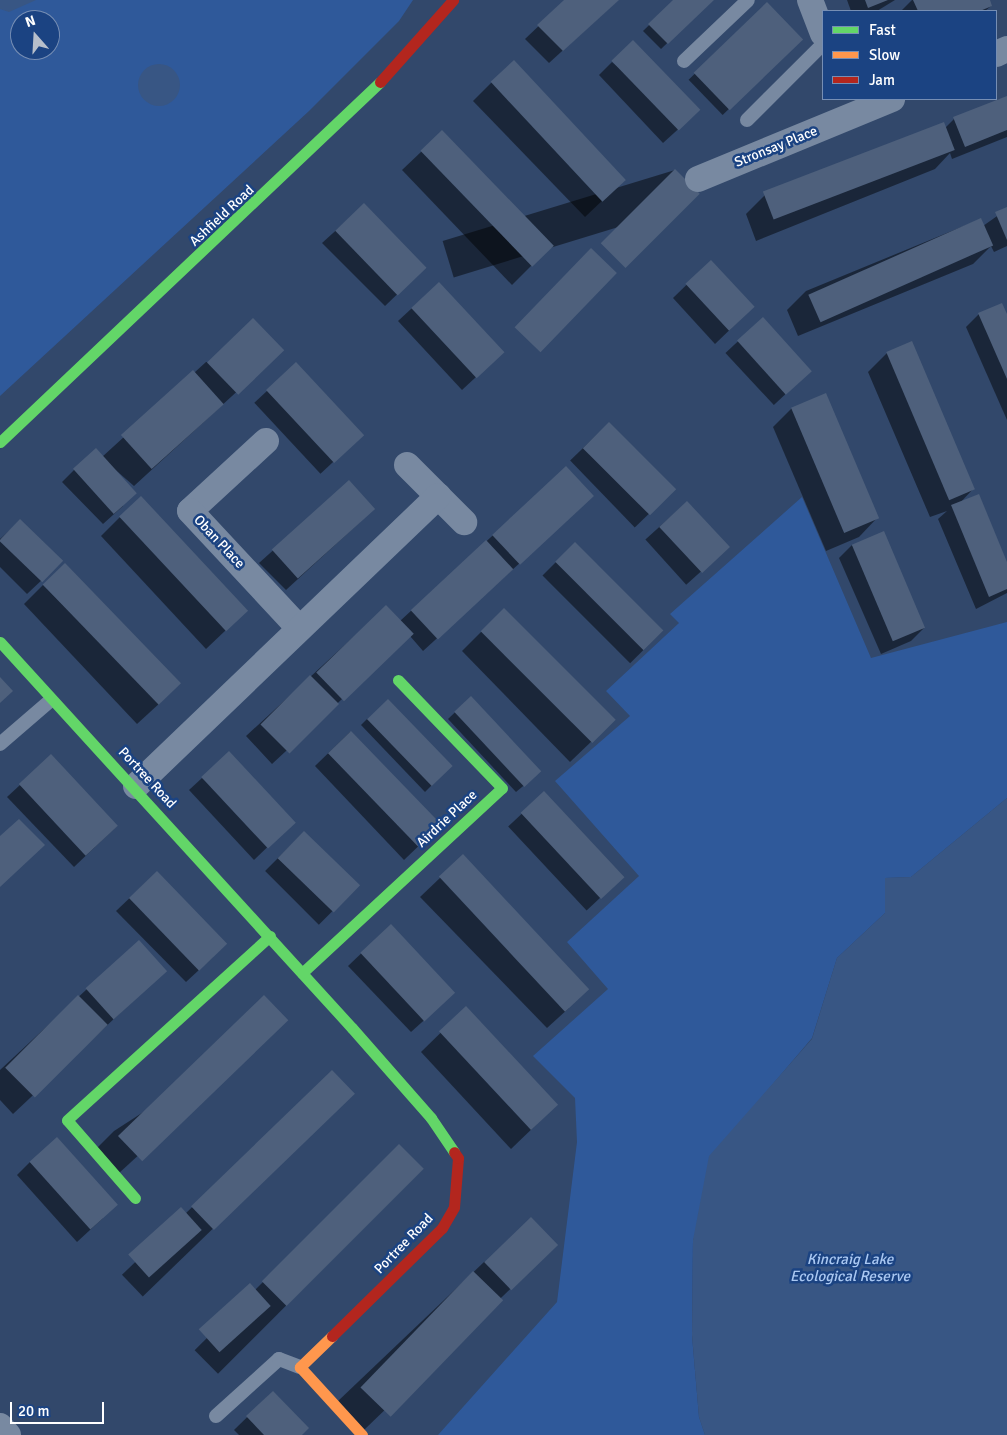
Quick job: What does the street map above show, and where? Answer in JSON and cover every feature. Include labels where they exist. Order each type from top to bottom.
[{"type":"street","name":"Ashfield Road","points":[[0,442],[369,95],[453,0]]},
{"type":"street","points":[[810,0],[822,31]]},
{"type":"street","name":"Stronsay Place","points":[[698,179],[851,107],[887,100]]},
{"type":"street","name":"Oban Place","points":[[266,441],[190,511],[299,628]]},
{"type":"street","points":[[407,465],[464,522]]},
{"type":"street","points":[[136,786],[438,496]]},
{"type":"street","name":"Portree Road","points":[[0,642],[51,700],[136,786],[270,936],[431,1118],[458,1158],[460,1178],[454,1207],[442,1228],[300,1367]]},
{"type":"street","name":"Airdrie Place","points":[[302,973],[502,788],[398,680]]},
{"type":"street","points":[[135,1198],[67,1120],[270,936]]},
{"type":"street","points":[[300,1367],[362,1435]]},
{"type":"street","points":[[0,1426],[8,1435]]},
{"type":"lane","points":[[684,61],[748,0]]},
{"type":"lane","points":[[747,120],[822,45]]},
{"type":"lane","points":[[0,744],[51,700]]},
{"type":"lane","points":[[216,1416],[279,1359],[300,1367]]},
{"type":"shaded area","points":[[0,0],[413,0],[399,21],[309,111],[0,396]]},
{"type":"shaded area","points":[[802,497],[871,658],[1007,622],[1007,798],[911,877],[885,878],[885,913],[837,958],[812,1038],[761,1098],[693,1240],[692,1336],[699,1417],[705,1435],[438,1435],[557,1302],[577,1142],[575,1098],[533,1056],[608,989],[567,942],[639,876],[555,781],[630,716],[606,691],[679,623],[670,614]]},
{"type":"water","points":[[0,0],[36,0],[9,12],[0,9]]},
{"type":"water","points":[[163,64],[171,67],[177,73],[180,85],[177,97],[171,103],[155,106],[147,103],[141,97],[138,81],[141,73],[147,67]]},
{"type":"water","name":"Kincraig Lake Ecological Reserve","points":[[1007,798],[1007,1435],[705,1435],[699,1417],[692,1335],[693,1240],[709,1156],[812,1039],[837,958],[885,913],[885,878],[911,877]]},
{"type":"building","points":[[564,0],[619,0],[563,51],[537,25]]},
{"type":"building","points":[[673,0],[714,0],[668,44],[648,24]]},
{"type":"building","points":[[865,0],[888,0],[868,8]]},
{"type":"building","points":[[913,0],[990,0],[992,6],[982,10],[918,10]]},
{"type":"building","points":[[767,2],[803,39],[730,110],[694,73]]},
{"type":"building","points":[[633,40],[700,110],[679,131],[611,61]]},
{"type":"building","points":[[514,60],[626,180],[602,202],[491,82]]},
{"type":"building","points":[[1007,96],[1007,130],[965,147],[953,117]]},
{"type":"building","points":[[944,122],[955,150],[774,220],[763,192]]},
{"type":"building","points":[[442,130],[554,246],[532,267],[420,151]]},
{"type":"building","points":[[675,169],[700,194],[626,268],[601,243]]},
{"type":"building","points":[[364,203],[427,268],[398,296],[335,231]]},
{"type":"building","points":[[1007,207],[1007,240],[995,212]]},
{"type":"building","points":[[981,218],[993,245],[821,322],[808,295]]},
{"type":"building","points":[[591,248],[617,273],[540,352],[515,327]]},
{"type":"building","points":[[711,260],[755,307],[729,331],[685,284]]},
{"type":"building","points":[[439,282],[504,352],[477,378],[411,308]]},
{"type":"building","points":[[1002,303],[1007,314],[1007,379],[978,313]]},
{"type":"building","points":[[763,317],[812,371],[786,395],[737,340]]},
{"type":"building","points":[[253,318],[284,350],[238,395],[207,362]]},
{"type":"building","points":[[912,341],[975,489],[949,500],[886,352]]},
{"type":"building","points":[[296,362],[364,435],[334,463],[266,390]]},
{"type":"building","points":[[193,370],[224,404],[152,469],[121,435]]},
{"type":"building","points":[[826,393],[879,518],[844,533],[791,408]]},
{"type":"building","points":[[609,422],[676,489],[650,515],[583,448]]},
{"type":"building","points":[[96,448],[137,493],[114,514],[73,469]]},
{"type":"building","points":[[566,466],[594,496],[520,565],[492,535]]},
{"type":"building","points":[[349,480],[375,509],[298,579],[272,550]]},
{"type":"building","points":[[979,494],[1007,562],[1007,589],[989,597],[951,505]]},
{"type":"building","points":[[141,496],[248,611],[226,631],[119,516]]},
{"type":"building","points":[[687,501],[730,547],[702,573],[659,527]]},
{"type":"building","points":[[20,519],[63,561],[42,582],[0,541]]},
{"type":"building","points":[[884,531],[925,628],[893,641],[852,545]]},
{"type":"building","points":[[486,540],[513,569],[438,639],[411,610]]},
{"type":"building","points":[[575,542],[663,630],[644,650],[555,562]]},
{"type":"building","points":[[65,563],[181,683],[159,705],[43,585]]},
{"type":"building","points":[[386,605],[414,634],[344,701],[316,672]]},
{"type":"building","points":[[504,608],[616,720],[592,743],[481,631]]},
{"type":"building","points":[[310,675],[339,704],[289,753],[261,724]]},
{"type":"building","points":[[0,677],[13,691],[0,703]]},
{"type":"building","points":[[471,696],[541,771],[524,787],[454,712]]},
{"type":"building","points":[[388,699],[453,766],[432,786],[367,719]]},
{"type":"building","points":[[351,731],[441,825],[418,847],[328,753]]},
{"type":"building","points":[[229,751],[296,823],[268,849],[201,777]]},
{"type":"building","points":[[51,754],[118,826],[86,856],[19,784]]},
{"type":"building","points":[[544,791],[624,877],[601,899],[521,813]]},
{"type":"building","points":[[19,819],[45,845],[0,887],[0,836]]},
{"type":"building","points":[[304,831],[360,885],[334,913],[278,858]]},
{"type":"building","points":[[463,854],[589,989],[565,1012],[439,877]]},
{"type":"building","points":[[157,871],[227,944],[199,971],[129,898]]},
{"type":"building","points":[[391,924],[455,993],[424,1021],[360,953]]},
{"type":"building","points":[[139,940],[167,971],[114,1019],[85,988]]},
{"type":"building","points":[[78,995],[108,1025],[35,1098],[5,1068]]},
{"type":"building","points":[[264,995],[288,1020],[142,1161],[118,1136]]},
{"type":"building","points":[[466,1006],[558,1105],[531,1130],[439,1031]]},
{"type":"building","points":[[332,1070],[355,1094],[214,1230],[191,1206]]},
{"type":"building","points":[[57,1137],[118,1205],[90,1229],[30,1162]]},
{"type":"building","points":[[399,1144],[424,1169],[287,1306],[262,1281]]},
{"type":"building","points":[[181,1207],[202,1230],[149,1278],[128,1255]]},
{"type":"building","points":[[531,1217],[558,1245],[511,1290],[484,1262]]},
{"type":"building","points":[[473,1271],[503,1300],[391,1417],[360,1388]]},
{"type":"building","points":[[250,1283],[271,1306],[219,1352],[199,1329]]},
{"type":"building","points":[[273,1391],[309,1428],[302,1435],[264,1435],[246,1416]]},
{"type":"traffic: fast","points":[[0,442],[380,82]]},
{"type":"traffic: fast","points":[[0,642],[352,1028],[431,1118],[454,1152]]},
{"type":"traffic: fast","points":[[302,973],[502,788],[398,680]]},
{"type":"traffic: fast","points":[[135,1198],[67,1120],[270,936]]},
{"type":"traffic: slow","points":[[332,1336],[300,1367],[362,1435]]},
{"type":"traffic: jam","points":[[380,82],[453,0]]},
{"type":"traffic: jam","points":[[332,1336],[442,1228],[454,1207],[458,1158],[454,1152]]}]
